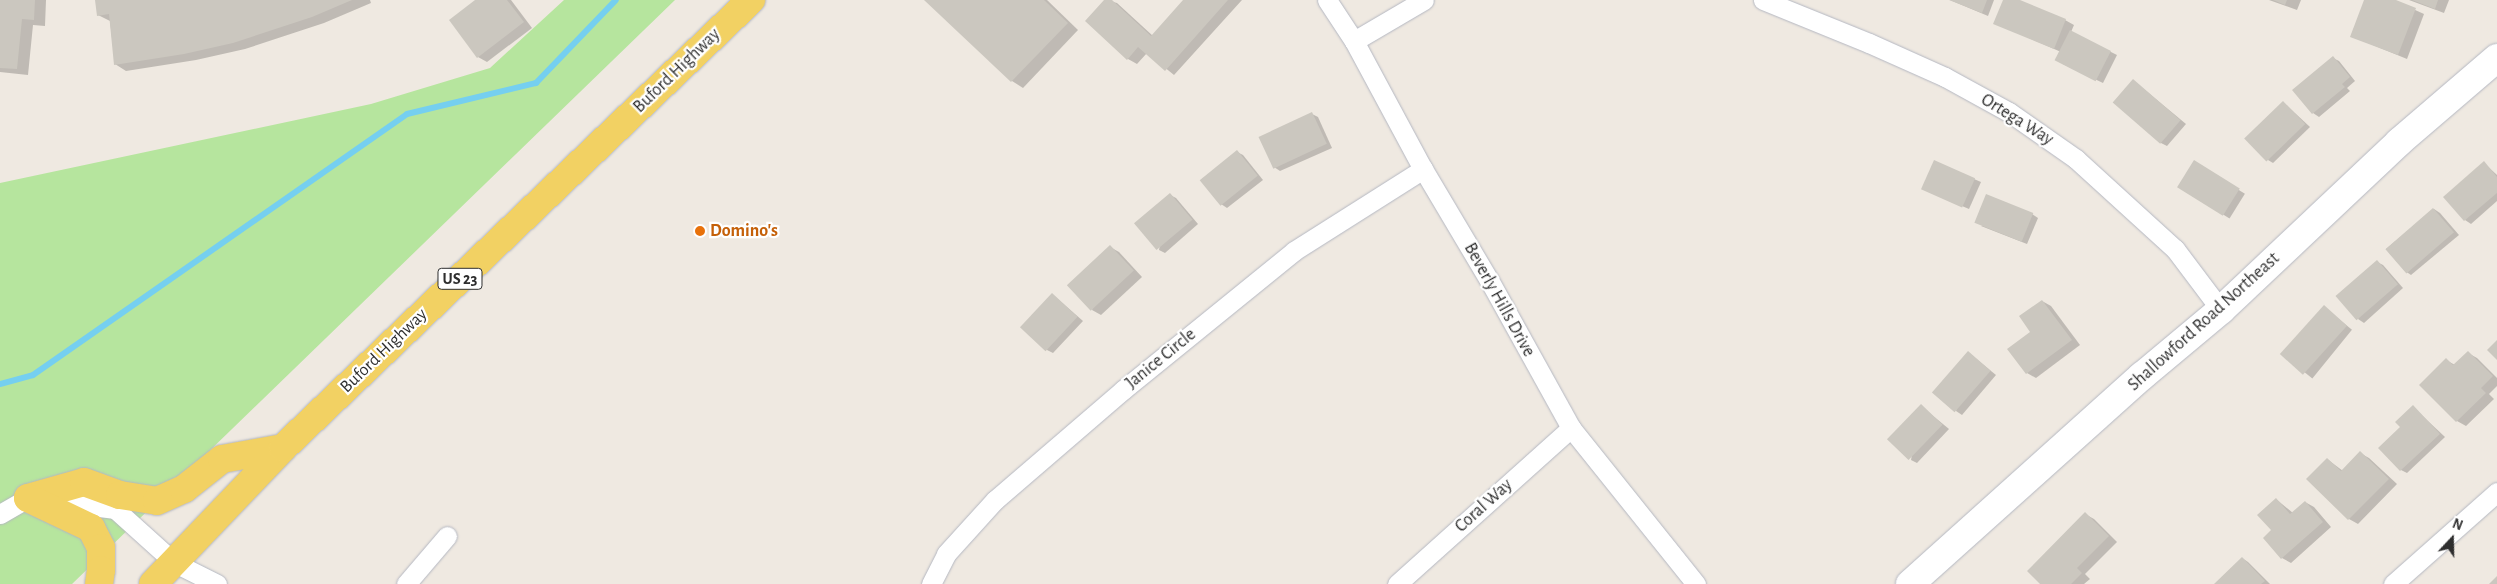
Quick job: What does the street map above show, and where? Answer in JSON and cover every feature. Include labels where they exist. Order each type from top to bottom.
[{"type":"main road","name":"Buford Highway","points":[[153,584],[283,448],[751,0]]},
{"type":"main road","points":[[28,498],[84,482],[120,495],[157,501],[184,488],[222,459],[283,448]]},
{"type":"main road","points":[[28,498],[91,528],[101,548],[99,584]]},
{"type":"street","name":"Beverly Hills Drive","points":[[1326,0],[1354,41],[1423,169],[1489,280],[1571,428],[1696,584]]},
{"type":"street","points":[[1354,41],[1424,0]]},
{"type":"street","name":"Ortega Way","points":[[1763,0],[1868,43],[1945,78],[2009,112],[2076,159],[2175,249],[2221,310]]},
{"type":"street","name":"Shallowford Road Northeast","points":[[1910,584],[2142,376],[2221,310],[2399,142],[2497,58]]},
{"type":"street","name":"Janice Circle","points":[[931,584],[946,554],[996,500],[1123,390],[1294,251],[1423,169]]},
{"type":"street","name":"Coral Way","points":[[1397,584],[1571,428]]},
{"type":"street","points":[[2393,584],[2497,492]]},
{"type":"street","points":[[0,514],[28,498],[115,509],[175,562],[217,584]]},
{"type":"street","points":[[406,584],[447,536]]},
{"type":"green space","points":[[564,0],[675,0],[72,584],[0,584],[0,183],[371,104],[490,68]]},
{"type":"building","points":[[0,0],[35,0],[34,20],[22,19],[17,69],[0,68]]},
{"type":"building","points":[[95,0],[352,0],[312,17],[233,43],[184,54],[114,65],[109,14],[97,16]]},
{"type":"building","points":[[475,0],[507,0],[524,22],[477,58],[449,20]]},
{"type":"building","points":[[924,0],[1044,0],[1068,23],[1011,82]]},
{"type":"building","points":[[1104,0],[1112,0],[1151,36],[1183,0],[1228,0],[1165,71],[1138,47],[1127,60],[1085,21]]},
{"type":"building","points":[[1949,0],[1987,0],[1982,13]]},
{"type":"building","points":[[2003,0],[2020,0],[2066,19],[2054,49],[1993,24]]},
{"type":"building","points":[[2273,0],[2287,0],[2285,5]]},
{"type":"building","points":[[2364,0],[2396,0],[2416,8],[2398,55],[2350,37]]},
{"type":"building","points":[[2412,0],[2438,0],[2435,9]]},
{"type":"building","points":[[2070,30],[2111,51],[2096,81],[2055,60]]},
{"type":"building","points":[[2333,56],[2350,77],[2342,84],[2345,87],[2312,114],[2292,90]]},
{"type":"building","points":[[2133,79],[2181,120],[2160,144],[2113,102]]},
{"type":"building","points":[[2283,101],[2305,124],[2266,162],[2244,139]]},
{"type":"building","points":[[1312,112],[1327,144],[1273,169],[1259,137]]},
{"type":"building","points":[[1237,150],[1258,176],[1220,206],[1200,180]]},
{"type":"building","points":[[1934,160],[1975,178],[1962,208],[1921,189]]},
{"type":"building","points":[[2194,160],[2240,189],[2223,216],[2177,187]]},
{"type":"building","points":[[2484,161],[2497,177],[2497,193],[2464,221],[2443,197]]},
{"type":"building","points":[[1170,193],[1192,220],[1156,250],[1134,223]]},
{"type":"building","points":[[1986,194],[2033,213],[2022,242],[1974,223]]},
{"type":"building","points":[[2433,208],[2454,232],[2406,273],[2385,249]]},
{"type":"building","points":[[1110,245],[1134,271],[1091,311],[1067,285]]},
{"type":"building","points":[[2377,260],[2398,284],[2356,320],[2335,296]]},
{"type":"building","points":[[1052,293],[1078,317],[1046,351],[1020,327]]},
{"type":"building","points":[[2042,300],[2072,340],[2026,374],[2007,349],[2030,332],[2019,316]]},
{"type":"building","points":[[2324,305],[2347,326],[2303,375],[2280,354]]},
{"type":"building","points":[[2497,340],[2497,360],[2487,350]]},
{"type":"building","points":[[1968,351],[1991,371],[1955,412],[1932,393]]},
{"type":"building","points":[[2468,351],[2493,376],[2481,388],[2486,393],[2456,422],[2419,385],[2446,358],[2453,365]]},
{"type":"building","points":[[1921,404],[1943,425],[1909,460],[1887,439]]},
{"type":"building","points":[[2413,405],[2440,434],[2400,471],[2378,448],[2400,427],[2395,422]]},
{"type":"building","points":[[2360,451],[2389,479],[2348,520],[2306,479],[2327,458],[2341,471]]},
{"type":"building","points":[[2276,498],[2290,514],[2305,501],[2323,522],[2281,559],[2263,538],[2271,530],[2257,515]]},
{"type":"building","points":[[2085,512],[2109,536],[2077,568],[2082,573],[2071,584],[2040,584],[2027,571]]},
{"type":"building","points":[[2242,557],[2265,581],[2261,584],[2214,584]]},
{"type":"building","points":[[2497,576],[2497,584],[2489,584]]},
{"type":"waterway","points":[[0,384],[33,375],[407,114],[536,83],[616,0]]},
{"type":"place","name":"Domino's","points":[[700,231]]}]
